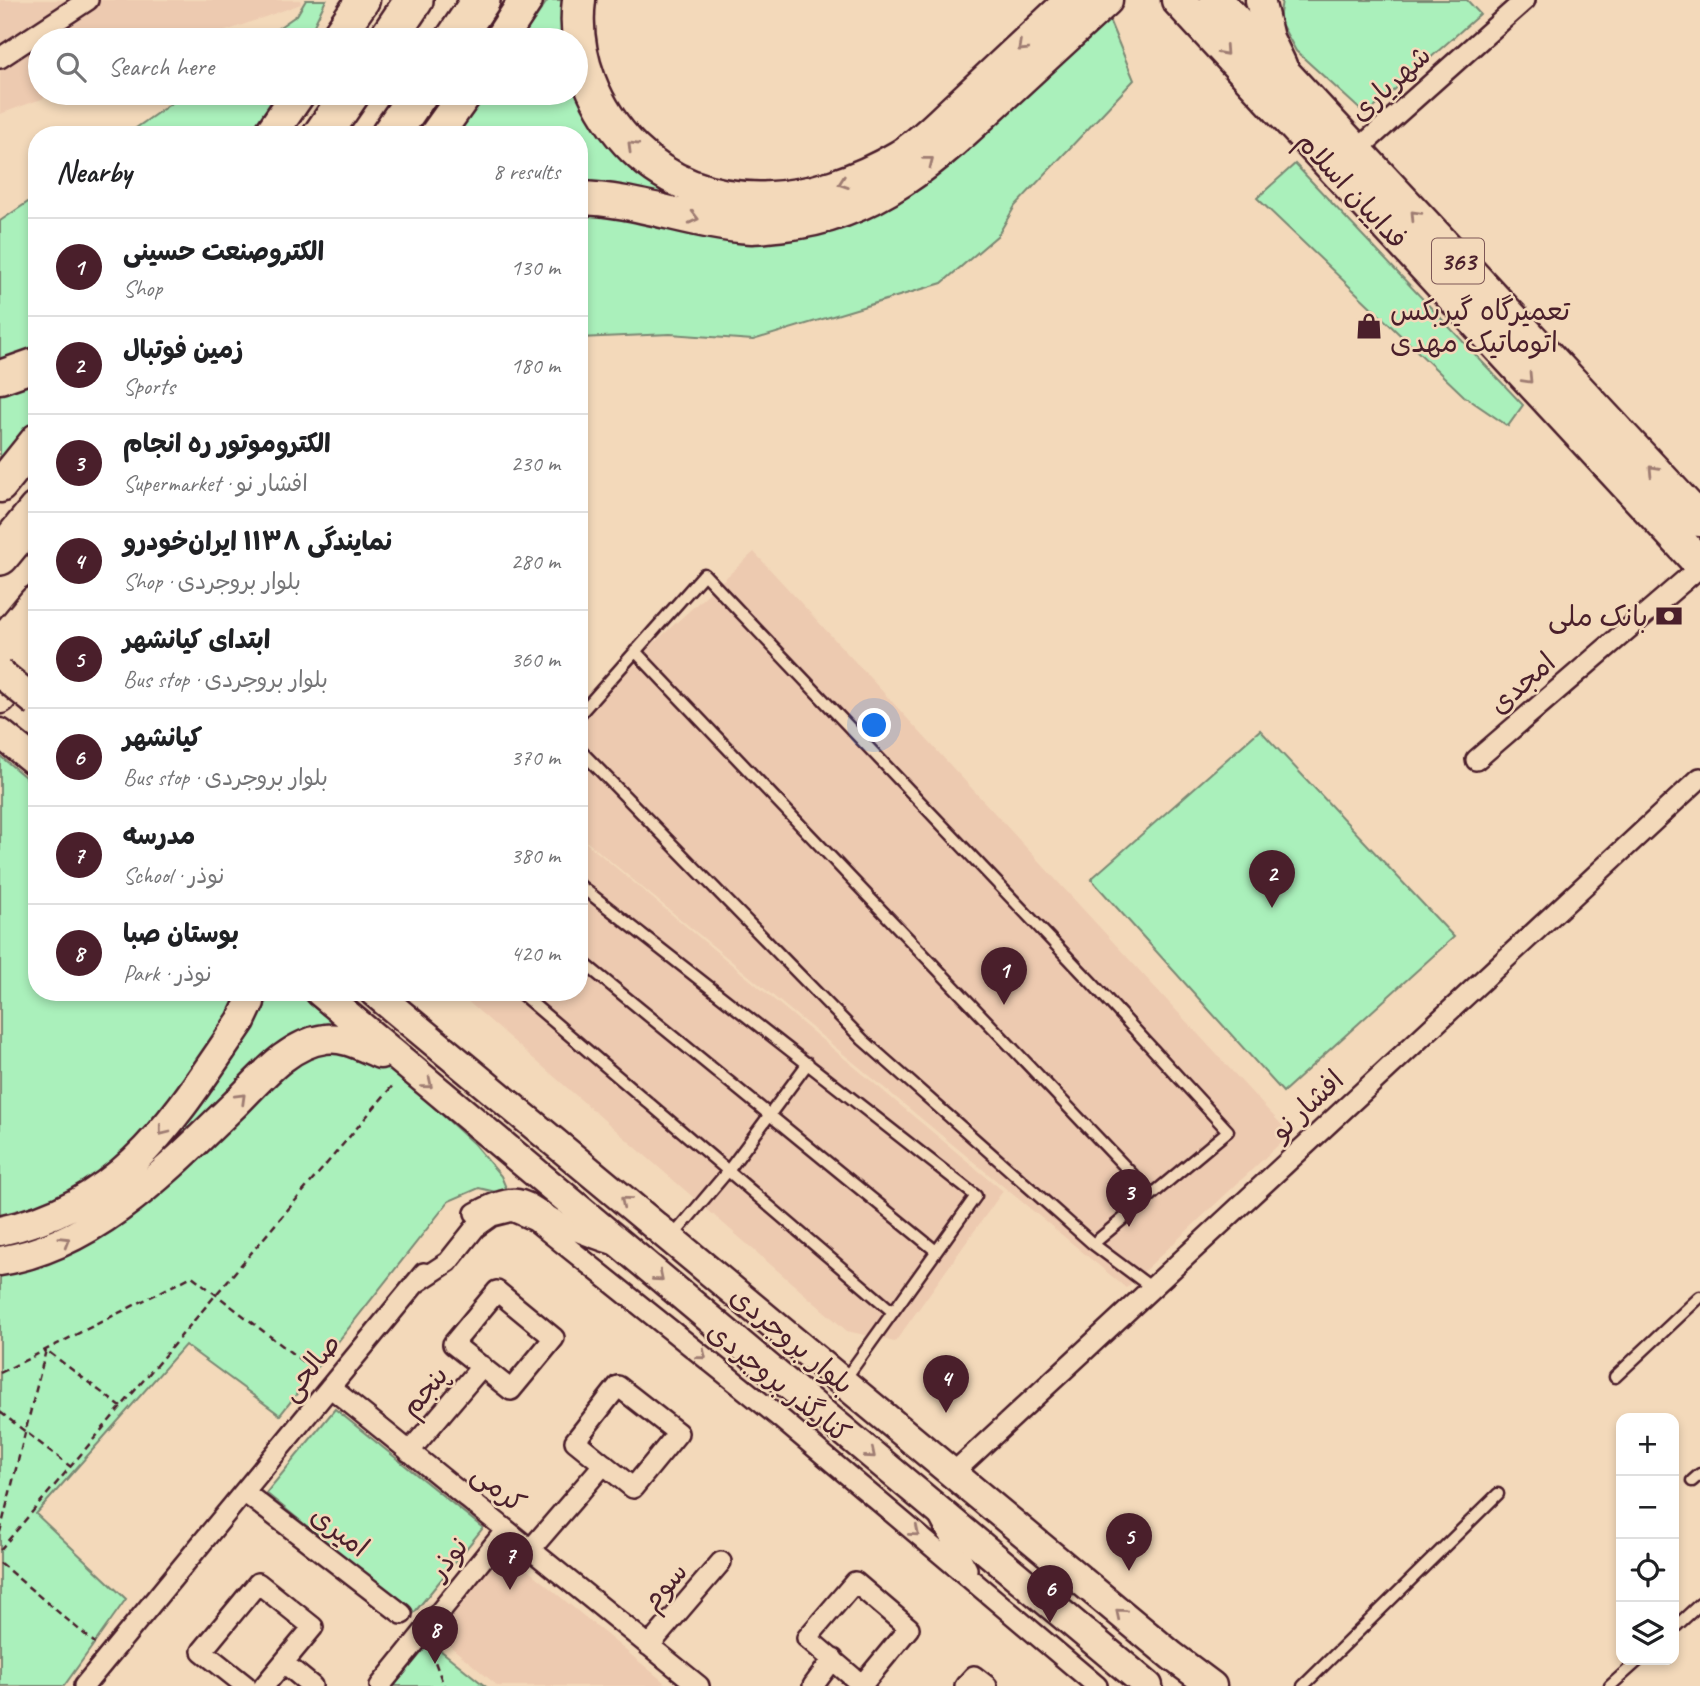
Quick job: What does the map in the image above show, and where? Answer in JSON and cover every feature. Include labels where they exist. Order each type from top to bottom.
[{"type":"highway","points":[[395,28],[414,0]]},
{"type":"highway","points":[[462,28],[481,0]]},
{"type":"highway","points":[[329,126],[343,105]]},
{"type":"highway","points":[[396,126],[411,105]]},
{"type":"highway","points":[[0,555],[28,522]]},
{"type":"highway","points":[[0,649],[28,615]]},
{"type":"main road","points":[[321,28],[334,0]]},
{"type":"main road","points":[[343,28],[363,0]]},
{"type":"main road","points":[[508,28],[526,0]]},
{"type":"main road","points":[[577,28],[579,0]]},
{"type":"main road","points":[[588,77],[602,109],[626,141],[652,164],[692,188],[751,198],[795,197],[848,182],[901,156],[1072,0]]},
{"type":"main road","points":[[588,199],[628,202],[714,223],[755,227],[798,223],[827,217],[858,206],[912,175],[943,150],[1106,0]]},
{"type":"main road","name":"فداییان اسلام","points":[[1178,0],[1700,566]]},
{"type":"main road","name":"فداییان اسلام","points":[[1216,0],[1700,520]]},
{"type":"main road","points":[[1260,0],[1269,38],[1287,77]]},
{"type":"main road","points":[[274,126],[284,105]]},
{"type":"main road","points":[[276,126],[291,105]]},
{"type":"main road","points":[[442,126],[457,105]]},
{"type":"main road","points":[[0,377],[28,368]]},
{"type":"main road","points":[[0,486],[28,451]]},
{"type":"main road","points":[[0,697],[28,663]]},
{"type":"main road","points":[[0,673],[28,696]]},
{"type":"main road","points":[[0,1231],[52,1216],[80,1201],[119,1174],[152,1145],[241,1021],[250,1001]]},
{"type":"main road","name":"بلوار بروجردی","points":[[329,1001],[400,1069],[520,1158],[1148,1686]]},
{"type":"main road","name":"بلوار بروجردی","points":[[385,1001],[952,1474],[1212,1686]]},
{"type":"main road","points":[[0,1261],[54,1247],[116,1209],[150,1184],[278,1062],[300,1047],[325,1038],[342,1039],[400,1069]]},
{"type":"main road","points":[[1148,1686],[1172,1656]]},
{"type":"street","points":[[46,28],[88,0]]},
{"type":"street","name":"شهریاری","points":[[1356,151],[1525,0]]},
{"type":"street","points":[[0,58],[28,40]]},
{"type":"street","name":"امجدی","points":[[1476,760],[1700,566]]},
{"type":"street","name":"افشار نو","points":[[952,1474],[1700,778]]},
{"type":"street","name":"صالحی","points":[[84,1686],[470,1216],[498,1200],[524,1200],[569,1228],[626,1249]]},
{"type":"street","name":"کنارگذر بروجردی","points":[[416,1283],[448,1262],[475,1228],[492,1216],[512,1211],[535,1221],[779,1417],[1097,1686]]},
{"type":"street","points":[[497,1291],[554,1338],[511,1390],[482,1366],[453,1344],[497,1291]]},
{"type":"street","name":"پنجم","points":[[409,1452],[482,1366]]},
{"type":"street","name":"کرمی","points":[[330,1387],[694,1685]]},
{"type":"street","points":[[618,1387],[678,1433],[633,1488],[604,1464],[575,1441],[618,1387]]},
{"type":"street","points":[[530,1550],[604,1464]]},
{"type":"street","name":"امیری","points":[[244,1492],[402,1614]]},
{"type":"street","points":[[932,1505],[973,1580]]},
{"type":"street","name":"نوذر","points":[[380,1686],[506,1530]]},
{"type":"street","name":"سوم","points":[[649,1646],[721,1562]]},
{"type":"street","points":[[855,1582],[909,1628],[862,1685],[833,1660],[807,1638],[855,1582]]},
{"type":"street","points":[[246,1686],[202,1651],[258,1583],[313,1627],[264,1686]]},
{"type":"street","points":[[1084,1633],[1097,1661],[1104,1686]]},
{"type":"street","points":[[813,1686],[833,1660]]},
{"type":"street","points":[[284,1663],[312,1686]]},
{"type":"street","points":[[965,1686],[974,1676],[987,1686]]},
{"type":"lane","points":[[588,705],[704,574],[1092,983],[1228,1131],[1093,1244]]},
{"type":"lane","points":[[635,651],[1151,1194]]},
{"type":"lane","points":[[588,758],[863,1040],[1093,1244],[1152,1288]]},
{"type":"lane","points":[[588,892],[976,1196],[842,1382]]},
{"type":"lane","points":[[588,965],[936,1251]]},
{"type":"lane","points":[[530,1001],[893,1312]]},
{"type":"lane","points":[[671,1239],[728,1171],[808,1063]]},
{"type":"lane","points":[[1615,1377],[1700,1297]]},
{"type":"lane","points":[[1303,1686],[1498,1494]]},
{"type":"lane","points":[[1679,1623],[1700,1604]]},
{"type":"lane","points":[[1610,1686],[1633,1665]]},
{"type":"path","points":[[0,1550],[216,1294],[400,1069]]},
{"type":"path","points":[[0,1373],[192,1276],[315,1371]]},
{"type":"path","points":[[46,1350],[121,1407]]},
{"type":"path","points":[[0,1532],[46,1350]]},
{"type":"path","points":[[0,1412],[71,1467]]},
{"type":"path","points":[[0,1563],[95,1643]]},
{"type":"path","points":[[425,1631],[444,1686]]},
{"type":"shaded area","points":[[0,0],[300,0],[301,4],[234,28],[28,28],[28,104],[0,114]]},
{"type":"shaded area","points":[[754,552],[1290,1134],[1126,1288],[588,842],[588,703]]},
{"type":"shaded area","points":[[588,845],[1003,1191],[895,1342],[847,1331],[467,1001],[588,1001]]},
{"type":"shaded area","points":[[501,1548],[664,1682],[661,1686],[498,1686],[433,1632]]},
{"type":"green space","points":[[306,0],[326,0],[313,28],[278,28],[297,15]]},
{"type":"green space","points":[[548,0],[568,0],[569,28],[528,28]]},
{"type":"green space","points":[[1282,0],[1467,0],[1480,14],[1366,115],[1296,51],[1279,20]]},
{"type":"green space","points":[[1105,10],[1134,80],[1015,206],[998,235],[942,283],[753,340],[670,334],[588,338],[588,213],[781,240]]},
{"type":"green space","points":[[588,85],[668,188],[662,199],[588,189],[588,126],[462,126],[476,105],[588,105]]},
{"type":"green space","points":[[169,105],[269,105],[255,126],[139,126]]},
{"type":"green space","points":[[1295,164],[1523,405],[1508,426],[1464,396],[1257,198]]},
{"type":"green space","points":[[28,202],[28,360],[0,370],[0,221]]},
{"type":"green space","points":[[28,377],[28,430],[0,463],[0,386]]},
{"type":"green space","points":[[1260,730],[1454,937],[1283,1092],[1091,879]]},
{"type":"green space","points":[[0,756],[28,779],[28,1001],[240,1001],[142,1142],[60,1202],[0,1220]]},
{"type":"green space","points":[[254,1001],[308,1001],[336,1025],[106,1208],[0,1253],[0,1241],[94,1203]]},
{"type":"green space","points":[[307,1051],[368,1053],[400,1076],[474,1144],[501,1176],[509,1195],[479,1188],[449,1201],[280,1415],[185,1345],[36,1514],[126,1599],[64,1686],[0,1686],[0,1270],[11,1268]]},
{"type":"green space","points":[[335,1409],[483,1528],[414,1613],[266,1493]]},
{"type":"green space","points":[[430,1642],[485,1686],[394,1686]]},
{"type":"place","name":"تعمیرگاه گیربکس اتوماتیک مهدی","points":[[1369,326]]},
{"type":"place","name":"بانک ملی","points":[[1669,616]]},
{"type":"place","name":"زمین فوتبال","points":[[1272,908]]},
{"type":"place","name":"الکتروصنعت حسینی","points":[[1004,1005]]},
{"type":"place","name":"الکتروموتور ره انجام","points":[[1129,1227]]},
{"type":"place","name":"نمایندگی ۱۱۳۸ ایران‌خودرو","points":[[946,1413]]},
{"type":"place","name":"ابتدای کیانشهر","points":[[1129,1571]]},
{"type":"place","name":"مدرسه","points":[[510,1590]]},
{"type":"place","name":"کیانشهر","points":[[1050,1623]]},
{"type":"place","name":"بوستان صبا","points":[[435,1664]]}]
